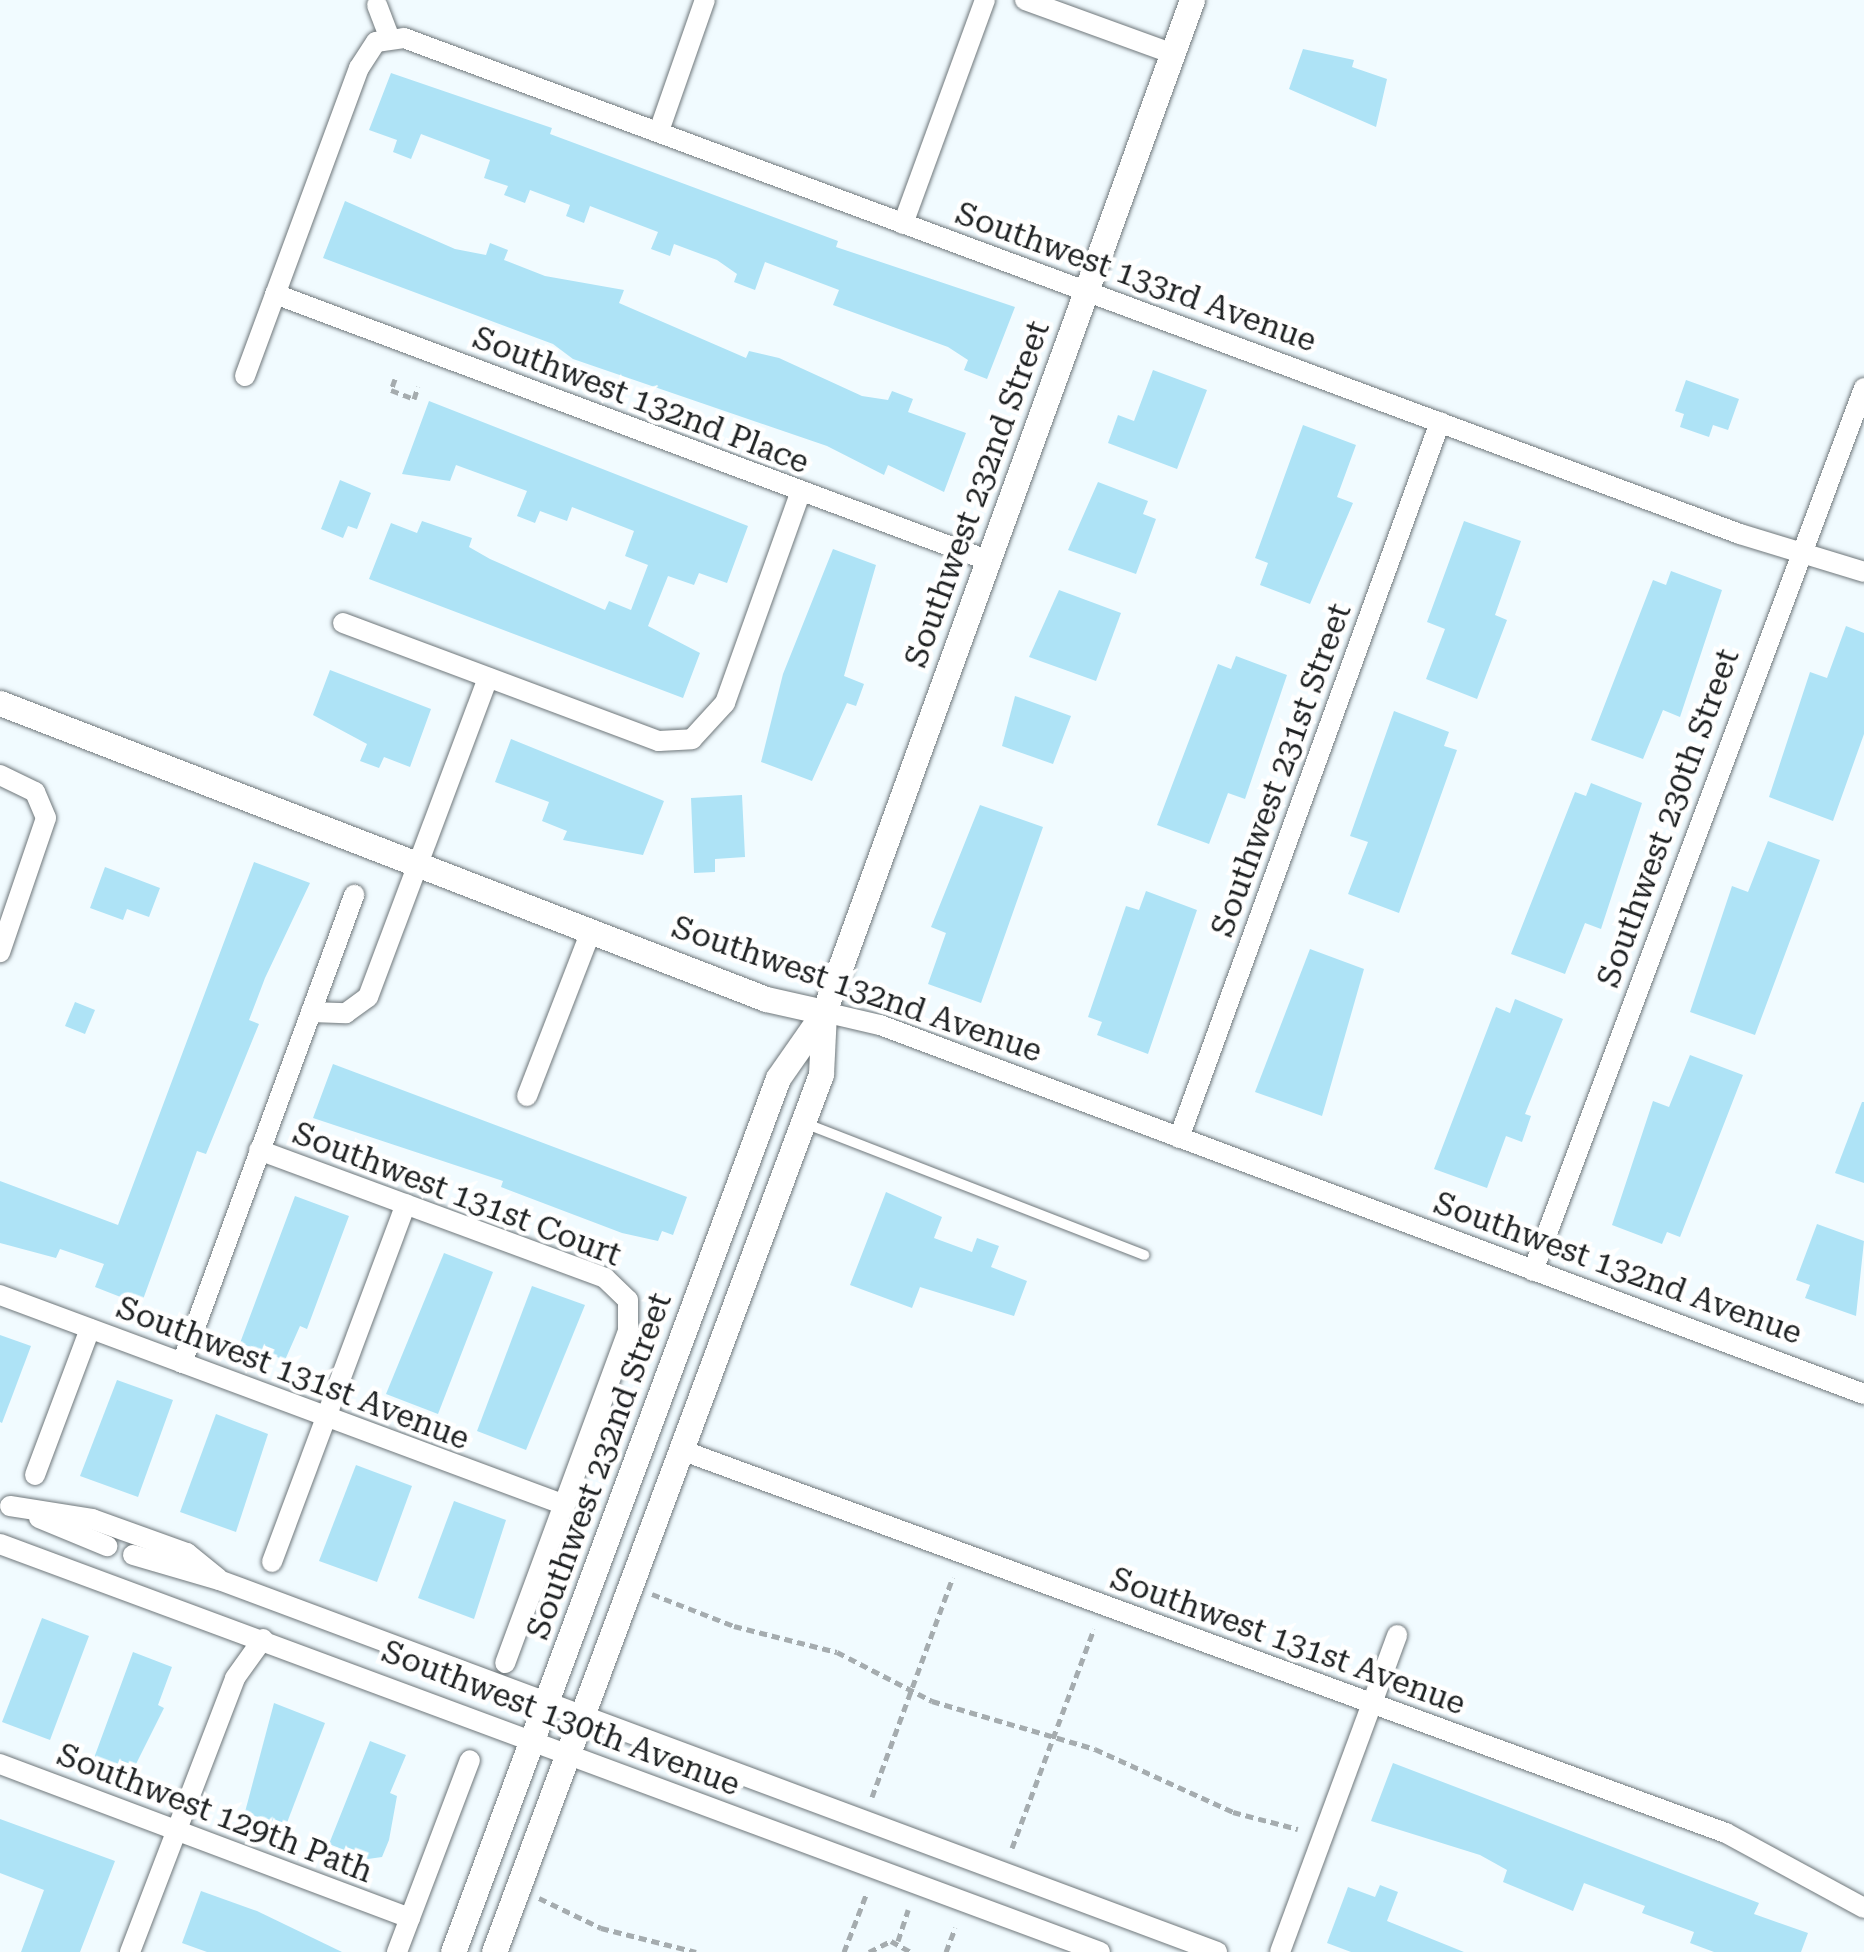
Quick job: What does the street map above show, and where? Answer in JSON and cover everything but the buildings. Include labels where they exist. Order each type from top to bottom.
[{"type":"street","points":[[659,131],[705,0]]},
{"type":"street","points":[[903,224],[986,0]]},
{"type":"street","points":[[1025,0],[1172,54]]},
{"type":"street","name":"Southwest 232nd Street","points":[[454,1952],[778,1078],[824,1012],[1192,0]]},
{"type":"street","points":[[245,376],[359,68],[389,37],[374,2]]},
{"type":"street","name":"Southwest 133rd Avenue","points":[[389,37],[659,131],[1799,553],[1864,572]]},
{"type":"street","name":"Southwest 132nd Place","points":[[275,294],[987,560]]},
{"type":"street","name":"Southwest 230th Street","points":[[1533,1272],[1799,553],[1864,388]]},
{"type":"street","name":"Southwest 231st Street","points":[[1179,1138],[1440,422]]},
{"type":"street","points":[[343,623],[658,741],[692,740],[725,703],[800,492]]},
{"type":"street","points":[[311,1012],[346,1013],[368,998],[488,678]]},
{"type":"street","name":"Southwest 132nd Avenue","points":[[0,704],[766,998],[880,1025],[1864,1394]]},
{"type":"street","points":[[0,775],[35,792],[46,818],[0,952]]},
{"type":"street","points":[[182,1364],[354,895]]},
{"type":"street","points":[[527,1096],[590,931]]},
{"type":"street","name":"Southwest 232nd Street","points":[[494,1952],[821,1074],[824,1012]]},
{"type":"street","name":"Southwest 131st Court","points":[[259,1150],[606,1278],[628,1300],[628,1332],[565,1505]]},
{"type":"street","points":[[272,1562],[406,1204]]},
{"type":"street","name":"Southwest 131st Avenue","points":[[0,1296],[565,1505]]},
{"type":"street","points":[[35,1475],[90,1329]]},
{"type":"street","name":"Southwest 131st Avenue","points":[[681,1450],[1740,1839],[1864,1908]]},
{"type":"street","name":"Southwest 130th Avenue","points":[[5,1504],[92,1519],[187,1553],[219,1580]]},
{"type":"street","name":"Southwest 130th Avenue","points":[[5,1504],[97,1542],[74,1570]]},
{"type":"street","points":[[505,1662],[565,1505]]},
{"type":"street","name":"Southwest 130th Avenue","points":[[0,1544],[1100,1952]]},
{"type":"street","name":"Southwest 130th Avenue","points":[[132,1555],[219,1580],[1217,1952]]},
{"type":"street","points":[[1280,1952],[1396,1635]]},
{"type":"street","points":[[130,1952],[235,1678],[263,1639]]},
{"type":"street","points":[[397,1952],[470,1760]]},
{"type":"street","name":"Southwest 129th Path","points":[[0,1764],[410,1918]]},
{"type":"lane","points":[[803,1123],[1144,1255]]},
{"type":"path","points":[[395,379],[390,390],[414,399],[418,387]]},
{"type":"path","points":[[872,1797],[953,1577]]},
{"type":"path","points":[[652,1594],[734,1626],[837,1652],[912,1689],[1126,1760],[1233,1812],[1298,1830]]},
{"type":"path","points":[[1012,1848],[1094,1629]]},
{"type":"path","points":[[847,1951],[866,1895]]},
{"type":"path","points":[[539,1898],[601,1928],[696,1952]]},
{"type":"path","points":[[897,1942],[908,1910]]},
{"type":"path","points":[[946,1952],[956,1928]]},
{"type":"path","points":[[869,1952],[897,1942]]},
{"type":"path","points":[[897,1942],[911,1952]]}]
